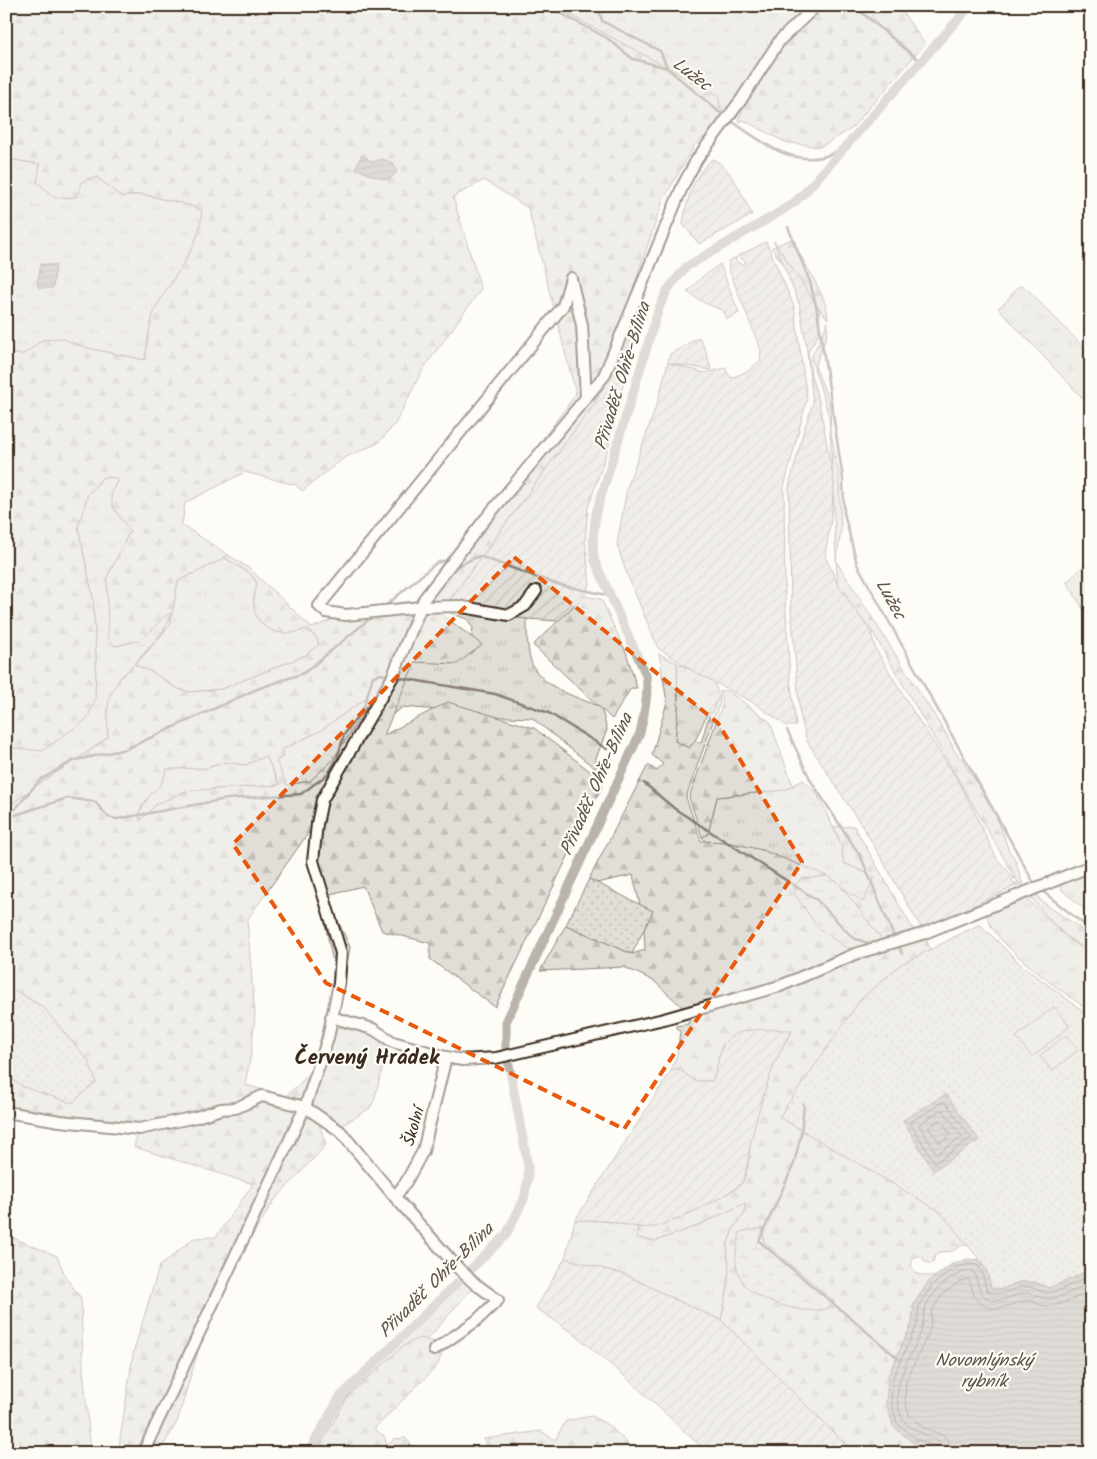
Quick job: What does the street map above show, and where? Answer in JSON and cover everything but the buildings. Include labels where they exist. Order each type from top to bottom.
[{"type":"street","points":[[143,1453],[305,1107],[328,1038],[339,984],[342,953],[313,861],[322,800],[392,678],[424,600],[482,523],[604,376],[683,184],[697,159],[780,40],[816,6]]},
{"type":"street","points":[[536,591],[525,606],[509,615],[457,606],[421,607],[346,615],[326,612],[319,606],[563,306],[571,278],[582,325],[586,398]]},
{"type":"street","points":[[331,1018],[373,1029],[393,1042],[446,1057],[462,1060],[496,1058],[517,1054],[664,1019],[780,986],[855,954],[922,934],[1091,866]]},
{"type":"street","name":"Školní","points":[[395,1197],[406,1182],[423,1151],[446,1057]]},
{"type":"street","points":[[6,1112],[60,1121],[139,1129],[236,1108],[262,1096],[305,1107],[340,1131],[458,1268],[474,1283],[498,1300],[476,1321],[434,1350]]},
{"type":"highlighted area","points":[[514,557],[718,723],[802,862],[624,1129],[326,983],[233,844]]},
{"type":"green space","points":[[6,6],[554,6],[718,95],[723,117],[694,146],[663,200],[594,404],[440,613],[482,645],[457,664],[415,662],[384,735],[448,702],[534,728],[604,782],[495,1007],[430,959],[430,943],[382,931],[363,886],[326,895],[350,947],[339,1015],[313,1104],[326,1145],[273,1202],[244,1250],[226,1258],[177,1422],[159,1453],[118,1453],[133,1354],[159,1267],[194,1238],[216,1237],[253,1184],[134,1147],[140,1126],[6,1106],[6,1075],[23,1087],[43,1007],[6,985],[6,808],[108,737],[109,699],[113,690],[120,679],[146,652],[135,665],[152,672],[178,689],[190,692],[222,689],[306,655],[319,644],[317,638],[306,629],[293,633],[283,633],[276,632],[264,625],[259,620],[254,607],[254,595],[257,584],[251,574],[225,558],[178,581],[170,625],[157,639],[165,628],[171,613],[165,616],[141,640],[115,646],[108,639],[107,578],[130,531],[113,507],[111,494],[118,478],[103,477],[88,494],[78,527],[93,598],[96,658],[95,700],[87,719],[42,751],[6,747],[6,354],[24,354],[43,340],[60,338],[87,348],[145,360],[154,313],[191,250],[197,237],[202,211],[189,205],[141,194],[122,197],[97,177],[81,182],[77,197],[55,198],[37,182],[40,164],[14,160],[6,164]],"holes":[[[484,180],[528,208],[576,394],[421,603],[350,612],[312,628],[250,569],[182,525],[185,503],[245,472],[296,485],[302,491],[344,458],[378,443],[395,424],[423,369],[481,289],[453,197]],[[365,699],[369,704],[332,761],[310,781],[287,785],[276,761],[284,756],[281,750],[320,731]],[[266,756],[280,785],[186,791],[157,804],[140,821],[139,813],[149,796],[161,784],[167,769],[206,768],[226,762],[245,765]],[[309,832],[336,977],[312,1072],[286,1096],[245,1085],[255,1016],[247,920]]]},
{"type":"green space","points":[[531,6],[807,6],[774,38],[729,115]]},
{"type":"green space","points":[[824,6],[896,6],[901,10],[925,44],[851,129],[820,147],[785,142],[743,120],[740,122],[738,120],[764,68],[784,41]]},
{"type":"green space","points":[[712,159],[731,175],[752,215],[699,244],[683,224],[692,188],[700,173]]},
{"type":"green space","points":[[14,160],[40,164],[81,182],[97,177],[122,197],[141,194],[189,205],[202,211],[197,237],[191,250],[154,313],[145,360],[87,348],[60,338],[43,340],[24,354],[6,354],[6,164]]},
{"type":"green space","points":[[791,239],[824,300],[828,319],[771,248]]},
{"type":"green space","points":[[774,241],[820,310],[819,334],[808,351],[811,376],[819,402],[834,482],[825,556],[838,585],[871,632],[875,648],[956,777],[997,859],[1014,878],[1012,880],[1014,884],[1018,882],[1020,884],[922,929],[869,837],[807,741],[800,715],[791,608],[789,487],[813,403],[799,303]]},
{"type":"green space","points":[[766,242],[794,306],[807,399],[784,487],[785,599],[790,677],[796,726],[787,726],[754,703],[693,671],[658,648],[625,569],[617,544],[627,488],[658,401],[670,354],[699,337],[706,351],[711,370],[669,363],[705,373],[725,368],[731,378],[748,371],[760,361],[761,350],[729,270],[728,261],[737,257],[735,260],[742,265],[746,262],[738,256]]},
{"type":"green space","points":[[720,264],[739,313],[727,319],[723,311],[687,292],[702,277]]},
{"type":"green space","points":[[1022,286],[1091,355],[1091,407],[998,308],[1004,304],[1018,287]]},
{"type":"green space","points":[[828,322],[827,335],[815,366],[831,407],[830,428],[829,416],[811,358]]},
{"type":"green space","points":[[637,327],[608,448],[588,508],[585,540],[590,584],[584,596],[558,621],[443,609],[594,404]]},
{"type":"green space","points":[[830,428],[839,474],[841,532],[836,559]]},
{"type":"green space","points":[[103,477],[119,478],[113,507],[130,531],[107,578],[115,646],[141,640],[171,612],[169,622],[133,666],[119,679],[108,707],[108,737],[6,808],[6,747],[95,700],[96,658],[93,598],[78,527],[88,494]]},
{"type":"green space","points":[[225,558],[251,574],[257,584],[253,601],[274,631],[291,633],[306,629],[317,638],[319,645],[306,655],[222,689],[190,692],[178,689],[152,672],[135,665],[170,625],[178,581]]},
{"type":"green space","points":[[1091,559],[1091,602],[1083,609],[1067,582]]},
{"type":"green space","points":[[836,562],[995,812],[1009,851],[1015,859],[1027,898],[869,626],[838,596]]},
{"type":"green space","points":[[584,596],[601,599],[626,652],[637,688],[631,688],[612,719],[533,645]]},
{"type":"green space","points":[[436,608],[527,619],[530,658],[534,668],[549,684],[559,690],[601,707],[607,730],[596,758],[596,769],[532,718],[484,716],[463,712],[403,707],[385,720],[410,648],[471,642],[473,628],[467,619]]},
{"type":"green space","points":[[659,654],[677,663],[678,708],[675,741],[689,748],[694,742],[701,743],[710,712],[712,713],[719,697],[720,702],[686,797],[701,841],[727,842],[762,850],[825,875],[863,902],[875,877],[844,863],[841,844],[834,827],[854,826],[914,931],[925,936],[930,949],[922,954],[825,1128],[1049,1288],[1035,1282],[1019,1282],[987,1272],[976,1246],[962,1245],[953,1251],[940,1252],[935,1256],[932,1264],[925,1262],[922,1256],[913,1257],[911,1266],[916,1274],[935,1277],[929,1281],[914,1304],[912,1323],[888,1376],[914,1444],[938,1453],[856,1453],[721,1320],[727,1293],[729,1267],[727,1246],[734,1227],[745,1213],[745,1203],[697,1226],[655,1241],[637,1238],[638,1227],[655,1227],[664,1224],[728,1194],[742,1183],[745,1178],[751,1138],[762,1096],[778,1056],[792,1031],[722,1045],[717,1069],[712,1081],[695,1081],[677,1068],[671,1071],[677,1055],[680,1032],[676,1026],[688,1024],[691,1015],[654,981],[624,967],[540,971],[566,925],[632,954],[645,950],[644,930],[652,911],[640,905],[633,875],[597,883],[589,879],[648,765],[657,771],[663,764],[652,755],[667,702]]},
{"type":"green space","points":[[677,663],[714,681],[719,697],[707,714],[695,741],[689,748],[675,741],[678,708]]},
{"type":"green space","points":[[720,691],[728,691],[770,722],[793,786],[784,790],[717,797],[708,834],[702,837],[689,797],[723,703]]},
{"type":"green space","points":[[365,699],[369,704],[332,761],[310,781],[287,785],[275,761],[284,756],[281,750],[320,731]]},
{"type":"green space","points":[[266,756],[280,785],[186,791],[157,804],[141,822],[138,814],[149,796],[161,784],[167,769],[206,768],[226,762],[245,765]]},
{"type":"green space","points":[[803,780],[817,793],[841,844],[844,863],[875,877],[863,902],[840,886],[727,842],[706,842],[702,837],[708,834],[717,797],[784,790]]},
{"type":"green space","points":[[1091,868],[1091,915],[1062,890],[1057,881]]},
{"type":"green space","points":[[827,876],[838,882],[887,946],[877,952],[845,947],[818,928],[795,894],[795,884],[802,879]]},
{"type":"green space","points":[[589,879],[653,911],[632,954],[566,925]]},
{"type":"green space","points":[[1035,889],[1040,900],[1091,936],[1091,953],[1063,933],[1049,919],[1027,892]]},
{"type":"green space","points":[[1022,894],[1068,939],[1091,953],[1091,1012],[1016,955],[992,928],[987,916],[991,909]]},
{"type":"green space","points":[[980,924],[1020,964],[1091,1017],[1091,1269],[1049,1288],[1035,1282],[1019,1282],[1002,1289],[991,1288],[987,1272],[980,1260],[939,1211],[779,1117],[860,1000],[900,965]]},
{"type":"green space","points":[[6,985],[43,1007],[89,1062],[96,1082],[72,1103],[23,1087],[6,1075]]},
{"type":"green space","points":[[1054,1007],[1070,1026],[1032,1057],[1016,1037]]},
{"type":"green space","points":[[340,1027],[362,1030],[381,1039],[388,1046],[374,1101],[370,1108],[341,1126],[333,1123],[325,1114],[314,1108],[313,1104],[336,1029]]},
{"type":"green space","points":[[763,1029],[792,1030],[768,1082],[752,1137],[746,1171],[742,1182],[737,1187],[701,1208],[673,1221],[654,1227],[636,1227],[605,1221],[575,1220],[671,1071],[677,1068],[695,1081],[712,1081],[722,1048],[727,1040],[734,1035]]},
{"type":"green space","points":[[1066,1035],[1078,1050],[1052,1071],[1040,1056]]},
{"type":"green space","points":[[745,1202],[745,1213],[734,1227],[727,1246],[729,1267],[727,1293],[721,1320],[626,1275],[565,1258],[575,1220],[603,1221],[638,1227],[637,1238],[655,1241],[697,1226]]},
{"type":"green space","points":[[763,1228],[764,1242],[834,1301],[828,1308],[817,1311],[780,1305],[767,1300],[747,1288],[739,1274],[736,1262],[740,1232]]},
{"type":"green space","points":[[6,1235],[57,1256],[66,1278],[81,1298],[83,1369],[91,1453],[6,1453]]},
{"type":"green space","points":[[565,1258],[626,1275],[721,1320],[856,1453],[708,1453],[629,1380],[573,1333],[536,1308]]},
{"type":"green space","points":[[464,1280],[472,1288],[432,1334],[412,1352],[320,1453],[314,1453],[339,1408],[350,1393]]},
{"type":"green space","points":[[420,1338],[434,1342],[442,1353],[437,1366],[374,1429],[384,1436],[387,1446],[394,1439],[405,1438],[421,1453],[316,1453],[349,1395],[403,1346]]},
{"type":"green space","points":[[592,1416],[611,1427],[637,1453],[484,1453],[486,1450],[484,1439],[541,1431],[555,1440],[566,1421]]},
{"type":"water","points":[[362,155],[373,162],[382,159],[393,163],[397,172],[388,180],[355,168]]},
{"type":"water","points":[[41,264],[56,265],[53,288],[39,288],[37,284]]},
{"type":"water","points":[[946,1094],[979,1140],[933,1171],[903,1120]]},
{"type":"water","name":"Novomlýnský rybník","points":[[968,1259],[980,1260],[987,1272],[991,1288],[1002,1289],[1019,1282],[1035,1282],[1049,1288],[1091,1269],[1091,1453],[938,1453],[914,1444],[893,1426],[886,1402],[888,1376],[912,1323],[914,1304],[929,1281],[952,1264]]},
{"type":"waterway","name":"Lužec","points":[[547,6],[607,38],[633,59],[667,68],[725,117]]},
{"type":"waterway","points":[[598,6],[602,21],[660,51],[667,67]]},
{"type":"waterway","points":[[854,6],[921,62]]},
{"type":"waterway","name":"Přivaděč Ohře-Bílina","points":[[308,1453],[340,1397],[506,1235],[524,1199],[528,1166],[506,1049],[506,1022],[640,733],[646,704],[646,675],[594,559],[593,538],[596,513],[659,308],[668,289],[686,267],[795,202],[970,6]]},
{"type":"waterway","points":[[730,120],[762,142],[796,157],[822,157],[843,148]]},
{"type":"waterway","name":"Lužec","points":[[788,227],[810,282],[817,310],[843,479],[844,513],[857,564],[1035,885]]},
{"type":"waterway","points":[[452,566],[455,567],[479,556],[556,584],[611,596]]},
{"type":"waterway","points":[[383,608],[436,563],[443,561],[448,563]]},
{"type":"waterway","points":[[10,815],[40,780],[72,761],[126,749],[257,689],[304,673],[373,616]]},
{"type":"waterway","points":[[6,818],[68,798],[95,802],[108,817],[117,819],[227,799],[301,794],[328,774],[337,759],[344,735],[364,707],[373,676],[382,674],[389,676]]},
{"type":"waterway","points":[[395,677],[495,694],[549,713],[607,749]]},
{"type":"waterway","points":[[787,730],[811,781],[861,857],[895,939]]},
{"type":"waterway","points":[[644,783],[675,809],[817,900],[853,938],[874,945]]},
{"type":"waterway","name":"Lužec","points":[[1041,890],[1091,930]]},
{"type":"waterway","points":[[893,948],[899,946],[902,954]]},
{"type":"waterway","points":[[804,1104],[801,1134],[794,1164],[759,1241],[899,1359]]},
{"type":"district","name":"Červený Hrádek","points":[[367,1057]]}]
